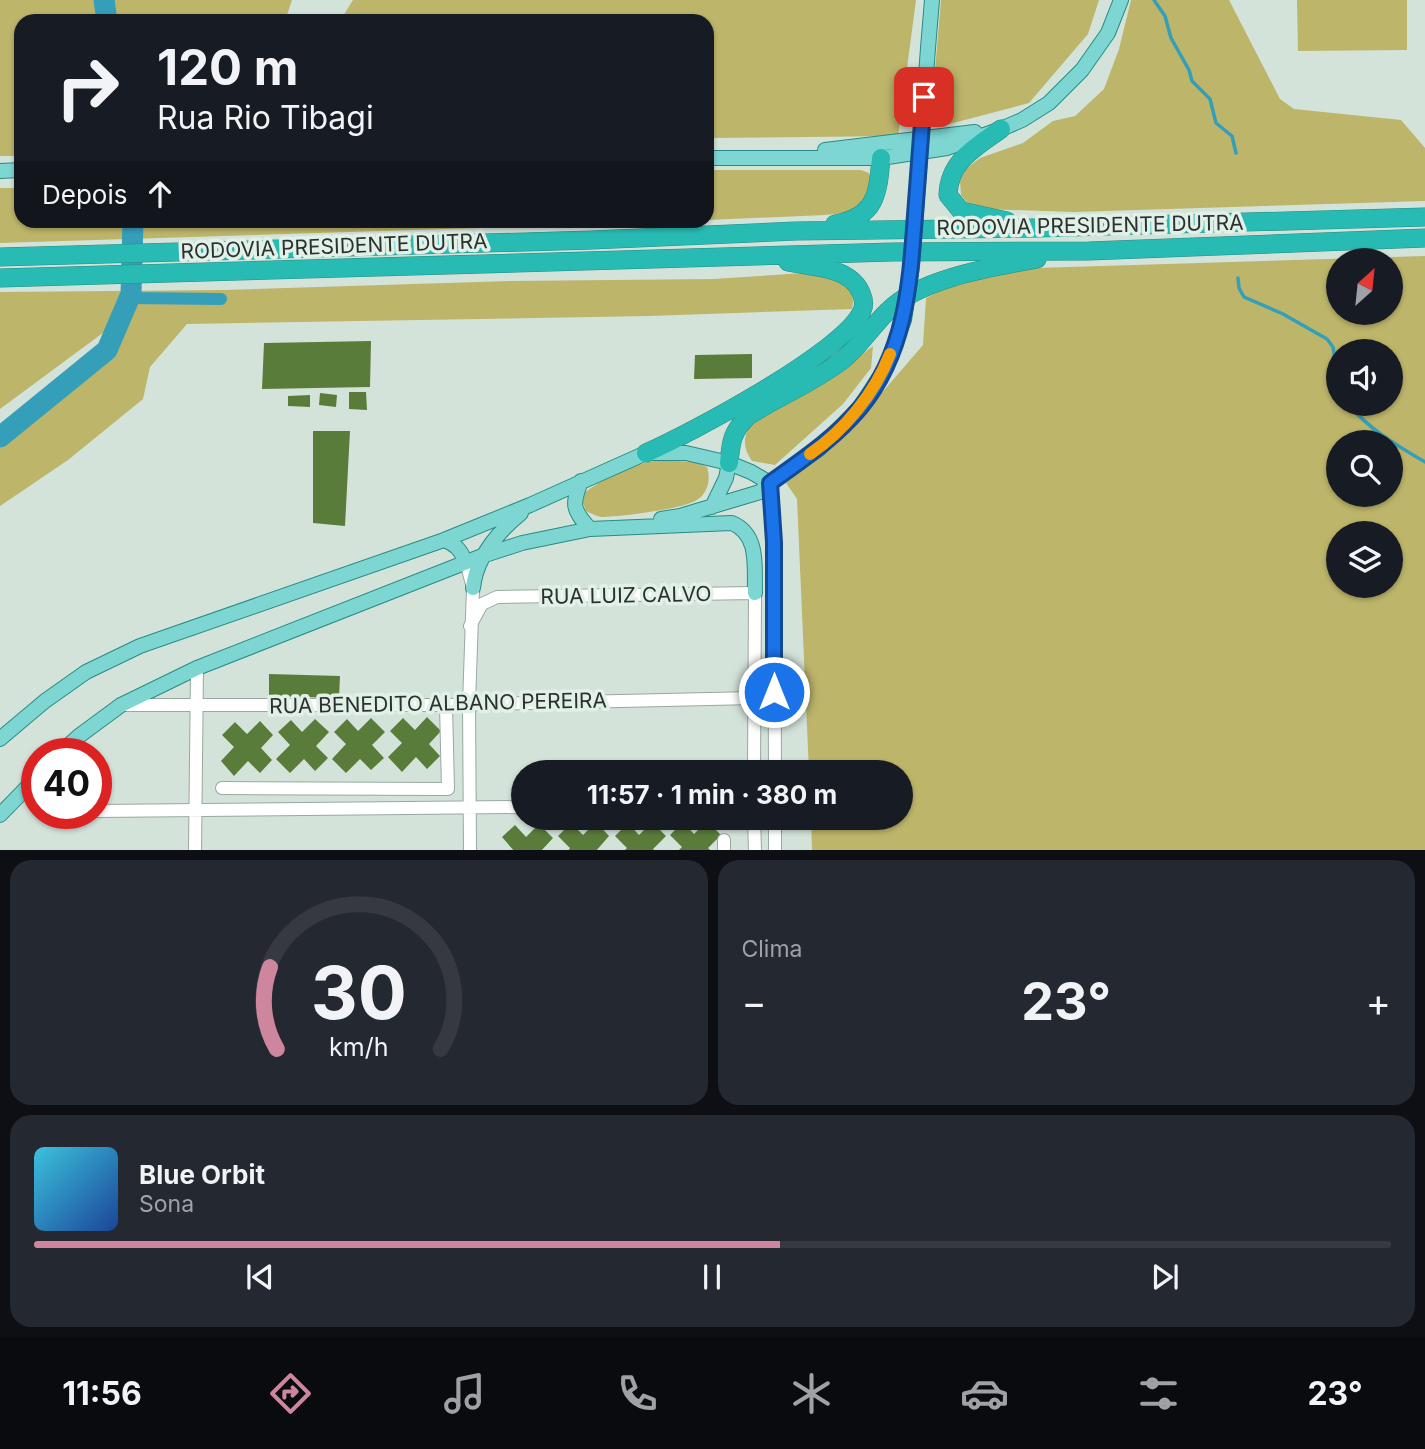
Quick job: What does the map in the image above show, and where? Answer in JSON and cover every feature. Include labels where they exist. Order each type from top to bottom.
[{"type":"highway","points":[[1001,129],[967,155],[954,169],[949,181],[948,195],[961,211],[1037,228]]},
{"type":"highway","points":[[796,231],[849,222],[863,215],[873,203],[881,158]]},
{"type":"highway","name":"RODOVIA PRESIDENTE DUTRA","points":[[0,257],[592,240],[796,231],[1037,228],[1425,217]]},
{"type":"highway","name":"RODOVIA PRESIDENTE DUTRA","points":[[0,278],[892,252],[1089,251],[1425,238]]},
{"type":"highway","points":[[729,463],[735,428],[748,416],[842,360],[870,334],[887,311],[901,300],[954,276],[1089,251]]},
{"type":"highway","points":[[646,453],[681,437],[819,355],[852,325],[863,309],[863,299],[849,278],[760,256]]},
{"type":"main road","points":[[614,527],[680,516],[760,492],[819,449],[860,407],[886,367],[904,320],[912,266],[933,0]]},
{"type":"main road","points":[[714,158],[881,158],[947,148],[1001,129],[1049,103],[1082,70],[1108,33],[1121,0]]},
{"type":"main road","points":[[764,157],[1001,129]]},
{"type":"main road","points":[[881,158],[890,147],[901,141]]},
{"type":"main road","points":[[0,739],[45,701],[86,672],[140,646],[444,540],[646,453],[686,453],[729,463],[770,483]]},
{"type":"main road","points":[[712,507],[726,478],[729,463]]},
{"type":"main road","points":[[581,481],[574,500],[575,511],[590,529]]},
{"type":"main road","points":[[473,588],[475,570],[482,556],[512,520],[530,505]]},
{"type":"main road","points":[[77,738],[121,705],[197,668],[498,550],[590,529],[732,523],[749,534],[753,545],[755,593]]},
{"type":"main road","points":[[444,540],[454,544],[466,562]]},
{"type":"main road","points":[[0,815],[21,793]]},
{"type":"street","points":[[770,483],[774,542],[775,760]]},
{"type":"street","points":[[473,588],[486,563],[498,550]]},
{"type":"street","points":[[466,562],[473,588],[469,704],[470,850]]},
{"type":"street","points":[[754,760],[755,593]]},
{"type":"street","name":"RUA LUIZ CALVO","points":[[470,626],[482,604],[497,597],[755,593]]},
{"type":"street","points":[[195,850],[197,668]]},
{"type":"street","name":"RUA BENEDITO ALBANO PEREIRA","points":[[121,705],[446,705],[755,698]]},
{"type":"street","points":[[222,788],[448,789],[446,705]]},
{"type":"street","points":[[112,811],[511,807]]},
{"type":"street","points":[[754,830],[755,850]]},
{"type":"street","points":[[775,830],[775,850]]},
{"type":"shaded area","points":[[0,0],[292,0],[287,14],[14,14],[14,156],[0,156]]},
{"type":"shaded area","points":[[353,0],[916,0],[898,136],[714,138],[714,14],[344,14]]},
{"type":"shaded area","points":[[941,0],[1099,0],[1088,34],[1029,103],[942,126],[933,94]]},
{"type":"shaded area","points":[[1131,0],[1229,0],[1280,99],[1294,109],[1401,120],[1425,148],[1425,201],[1074,212],[983,209],[969,205],[961,195],[960,181],[967,168],[980,158],[1023,143],[1053,121],[1075,116],[1104,89],[1119,49]]},
{"type":"shaded area","points":[[1297,0],[1407,0],[1407,50],[1298,51]]},
{"type":"shaded area","points":[[714,170],[861,170],[869,173],[873,185],[857,212],[714,220]]},
{"type":"shaded area","points":[[0,188],[14,188],[14,228],[479,228],[0,243]]},
{"type":"shaded area","points":[[1425,256],[1425,850],[812,850],[811,830],[913,830],[913,760],[808,760],[797,499],[786,483],[867,410],[923,345],[926,298],[960,281],[1036,268],[1326,259],[1326,326],[1404,326],[1404,257]]},
{"type":"shaded area","points":[[804,273],[831,278],[846,285],[853,299],[852,309],[649,316],[187,324],[150,367],[143,399],[68,460],[0,506],[0,437],[107,350],[119,321],[0,409],[0,292],[713,279]]},
{"type":"shaded area","points":[[873,346],[871,368],[843,404],[775,465],[752,461],[747,453],[745,440],[747,431],[756,420],[830,377]]},
{"type":"shaded area","points":[[659,460],[695,462],[707,467],[709,477],[706,491],[695,501],[664,510],[601,517],[586,511],[584,493],[592,487],[629,468]]},
{"type":"building","points":[[371,341],[370,387],[262,389],[264,343]]},
{"type":"building","points":[[752,354],[752,378],[694,379],[695,355]]},
{"type":"building","points":[[349,392],[366,392],[367,410],[349,409]]},
{"type":"building","points":[[320,393],[337,395],[336,407],[319,405]]},
{"type":"building","points":[[310,395],[310,407],[288,406],[288,396]]},
{"type":"building","points":[[313,431],[350,431],[345,526],[313,523]]},
{"type":"building","points":[[269,674],[340,676],[339,698],[269,696]]},
{"type":"building","points":[[427,717],[441,731],[429,744],[440,756],[427,769],[416,757],[402,772],[388,757],[402,743],[390,731],[403,718],[415,730]]},
{"type":"building","points":[[371,718],[385,732],[372,745],[384,758],[371,770],[360,759],[346,773],[332,759],[346,744],[334,732],[347,719],[358,731]]},
{"type":"building","points":[[315,719],[329,732],[316,746],[328,758],[315,771],[304,759],[290,773],[276,759],[290,745],[278,732],[291,720],[302,732]]},
{"type":"building","points":[[260,721],[273,735],[261,748],[272,760],[260,773],[248,761],[234,776],[221,761],[234,747],[222,735],[235,722],[247,734]]},
{"type":"building","points":[[511,829],[520,830],[526,837],[533,830],[545,830],[553,838],[542,850],[513,850],[502,837]]},
{"type":"building","points":[[564,830],[578,830],[583,835],[588,830],[603,830],[609,836],[597,850],[569,850],[570,848],[558,836]]},
{"type":"building","points":[[621,830],[634,830],[639,835],[644,830],[660,830],[666,836],[654,850],[625,850],[627,848],[615,836]]},
{"type":"building","points":[[675,830],[690,830],[694,834],[698,830],[716,830],[721,835],[708,848],[710,850],[679,850],[682,847],[670,835]]},
{"type":"waterway","points":[[104,0],[106,14]]},
{"type":"waterway","points":[[1154,0],[1165,16],[1171,38],[1189,70],[1192,81],[1210,99],[1216,123],[1232,136],[1236,153]]},
{"type":"waterway","points":[[0,437],[107,350],[131,294],[133,228]]},
{"type":"waterway","points":[[1238,278],[1244,297],[1283,314],[1327,339]]},
{"type":"waterway","points":[[129,298],[221,299]]},
{"type":"waterway","points":[[1359,416],[1374,429],[1425,462]]},
{"type":"slow traffic","points":[[810,454],[819,449],[860,407],[886,367],[890,354]]},
{"type":"route","points":[[774,692],[774,517],[770,483],[819,449],[860,407],[886,367],[904,320],[912,266],[924,97]]}]
